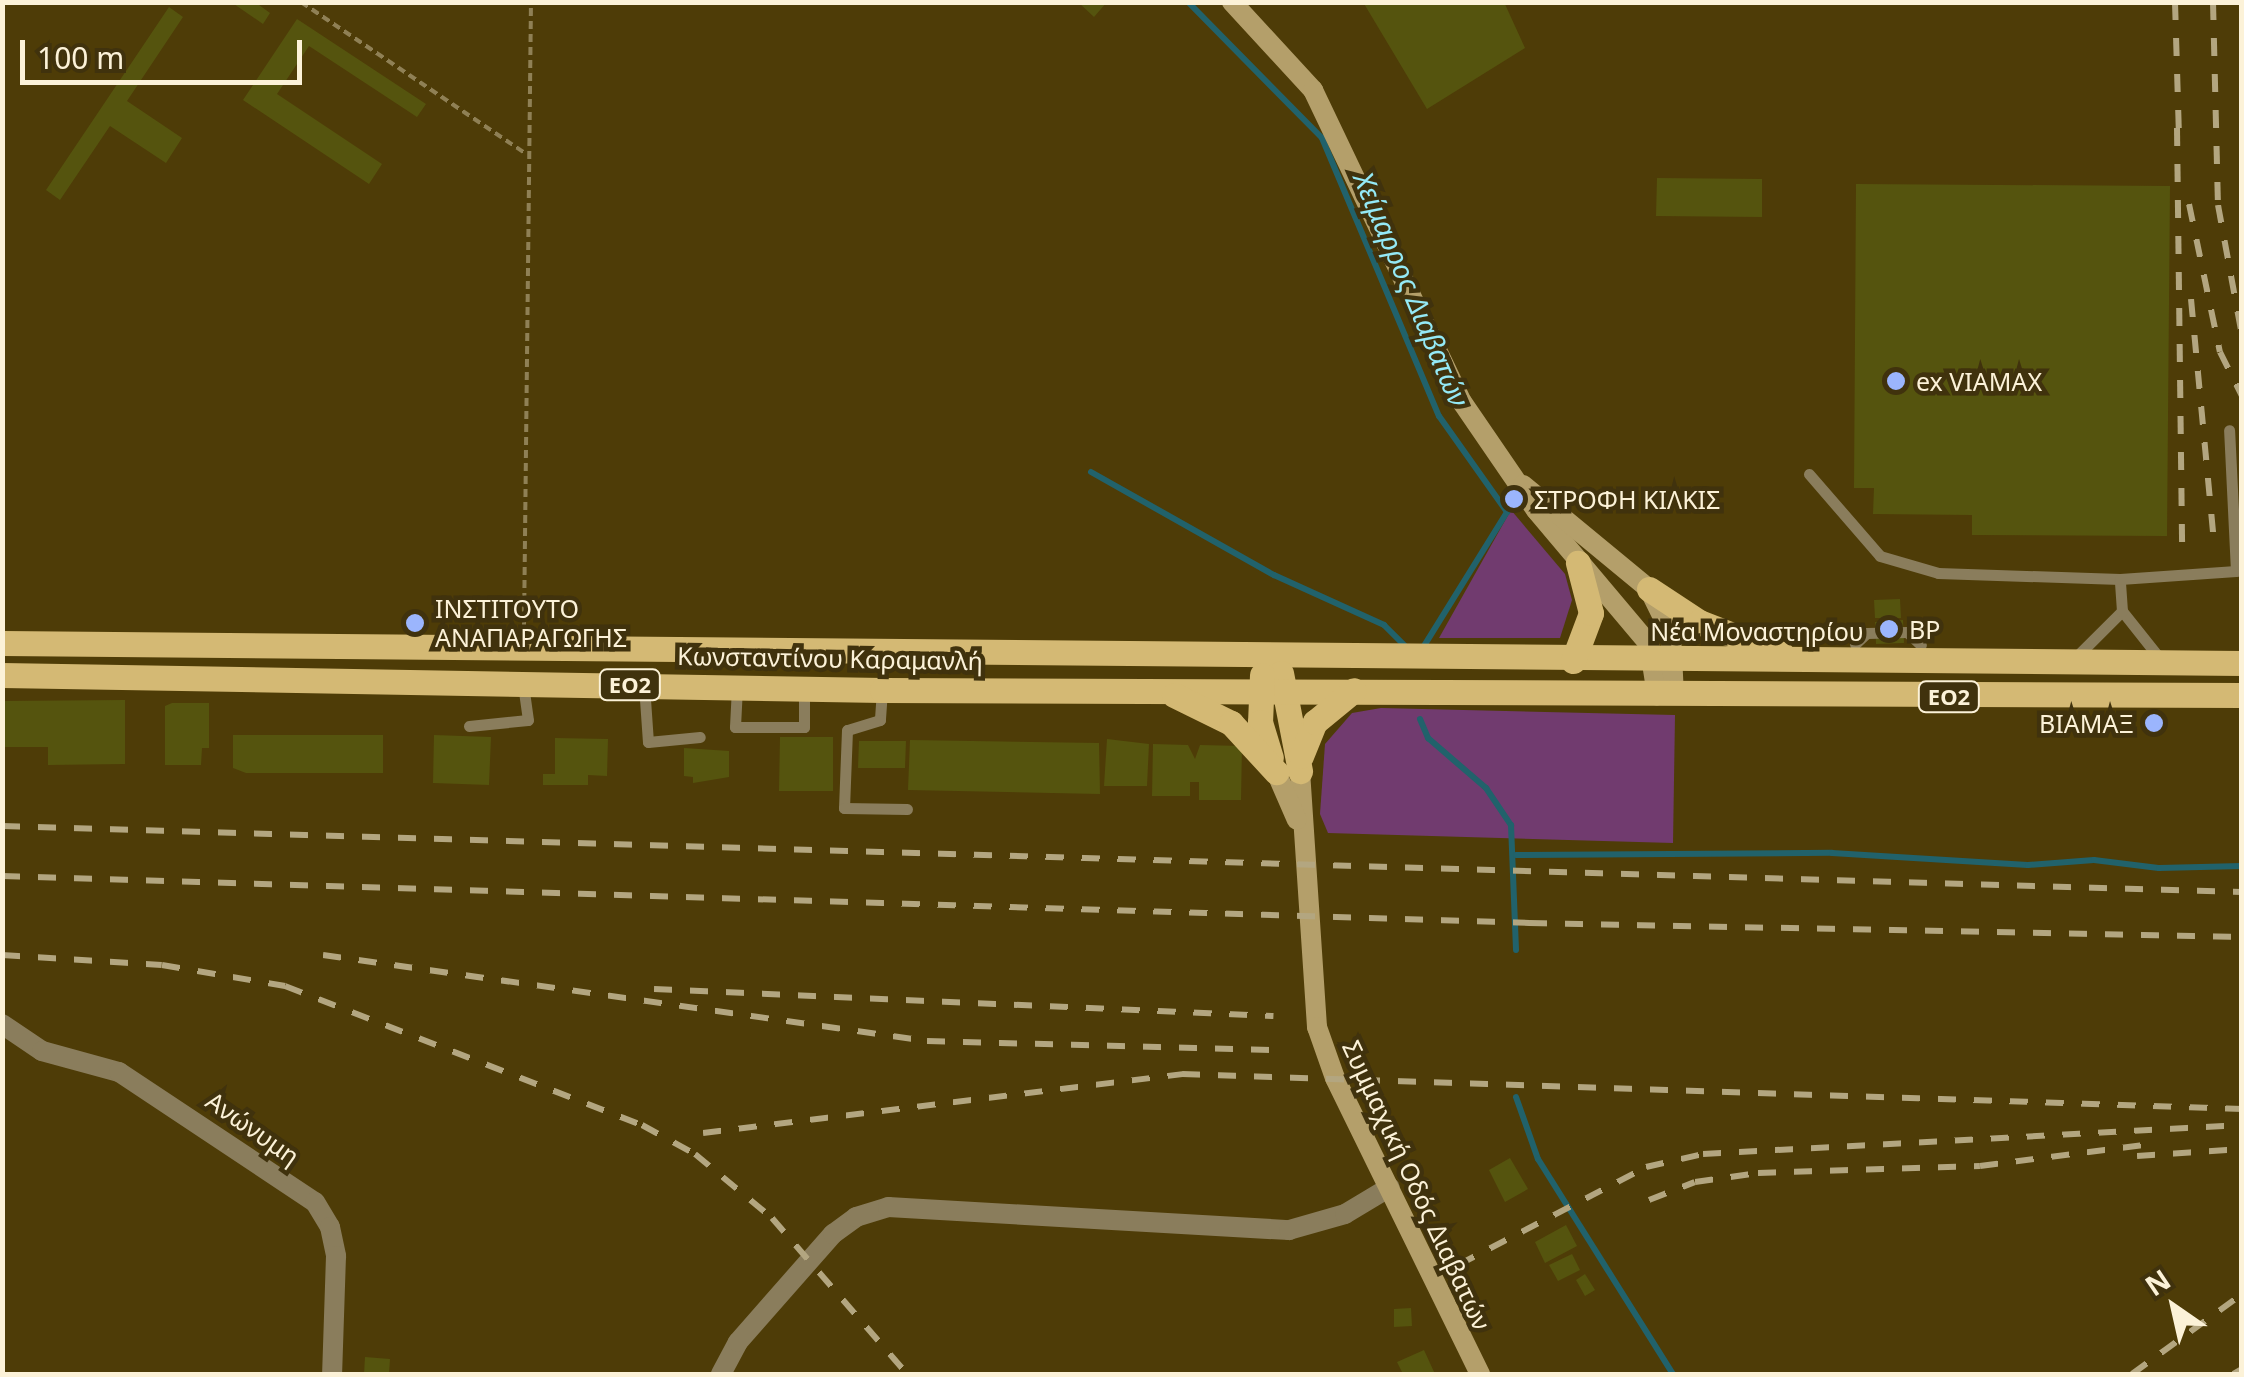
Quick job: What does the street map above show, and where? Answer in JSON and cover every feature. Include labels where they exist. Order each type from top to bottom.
[{"type":"main road","points":[[1232,2],[1313,90],[1448,375],[1514,478],[1578,563],[1665,662]]},
{"type":"main road","points":[[1514,478],[1649,589],[1710,628],[1811,661]]},
{"type":"main road","points":[[1573,661],[1591,613],[1578,563]]},
{"type":"main road","points":[[1649,589],[1668,626],[1666,695]]},
{"type":"main road","name":"Κωνσταντίνου Καραμανλή","points":[[2,643],[1573,661]]},
{"type":"main road","points":[[1272,656],[1258,689],[1288,772]]},
{"type":"main road","points":[[1272,656],[1287,689],[1288,772]]},
{"type":"main road","name":"Νέα Μοναστηρίου","points":[[1573,661],[2242,664]]},
{"type":"main road","name":"Κωνσταντίνου Καραμανλή","points":[[2,676],[882,690],[1287,689],[1666,695]]},
{"type":"main road","points":[[1155,689],[1230,724],[1288,772]]},
{"type":"main road","points":[[1288,772],[1314,722],[1354,690]]},
{"type":"main road","name":"ΕΟ2","points":[[1666,695],[2242,696]]},
{"type":"main road","name":"Συμμαχική Οδός Διαβατών","points":[[1288,772],[1304,835],[1317,1027],[1480,1374]]},
{"type":"street","name":"Ανώνυμη","points":[[2,1024],[42,1051],[119,1072],[315,1202],[330,1227],[336,1256],[332,1374]]},
{"type":"street","points":[[721,1374],[738,1342],[833,1234],[856,1216],[888,1207],[1289,1230],[1346,1214],[1390,1187]]},
{"type":"lane","points":[[1809,474],[1880,556],[1938,573],[2120,578],[2236,571],[2230,430]]},
{"type":"lane","points":[[2120,578],[2122,610],[2164,664]]},
{"type":"lane","points":[[2069,664],[2122,610]]},
{"type":"lane","points":[[1855,644],[1868,633],[1907,632],[1921,645]]},
{"type":"lane","points":[[469,726],[528,720],[522,684]]},
{"type":"lane","points":[[644,686],[648,742],[700,736]]},
{"type":"lane","points":[[737,687],[735,726],[804,728],[804,689]]},
{"type":"lane","points":[[882,690],[880,720],[847,730],[844,808],[907,809]]},
{"type":"path","points":[[301,2],[526,154]]},
{"type":"path","points":[[518,648],[526,618],[526,154],[531,2]]},
{"type":"shaded area","points":[[1511,510],[1565,574],[1572,600],[1560,638],[1439,638]]},
{"type":"shaded area","points":[[1381,708],[1675,715],[1673,843],[1328,833],[1320,814],[1325,744],[1352,713]]},
{"type":"building","points":[[231,2],[255,2],[270,13],[263,24]]},
{"type":"building","points":[[1078,2],[1107,2],[1094,17]]},
{"type":"building","points":[[1363,2],[1504,2],[1525,48],[1427,109]]},
{"type":"building","points":[[169,7],[183,17],[127,101],[182,138],[166,163],[110,126],[60,200],[46,190]]},
{"type":"building","points":[[297,19],[426,104],[417,117],[309,46],[277,94],[382,164],[369,184],[243,100]]},
{"type":"building","points":[[1657,178],[1762,179],[1762,217],[1656,216]]},
{"type":"building","points":[[1856,184],[2170,186],[2167,536],[1972,535],[1972,515],[1873,514],[1874,488],[1854,488]]},
{"type":"building","points":[[1900,599],[1901,618],[1875,618],[1874,600]]},
{"type":"building","points":[[1903,620],[1904,643],[1876,644],[1875,622]]},
{"type":"building","points":[[125,700],[125,764],[48,765],[48,747],[2,747],[2,701]]},
{"type":"building","points":[[209,703],[209,748],[202,748],[201,765],[165,765],[165,706]]},
{"type":"building","points":[[233,735],[383,735],[383,773],[246,773],[233,768]]},
{"type":"building","points":[[434,735],[491,737],[489,785],[433,783]]},
{"type":"building","points":[[780,737],[833,737],[833,791],[779,791]]},
{"type":"building","points":[[555,738],[608,739],[607,776],[588,775],[588,785],[543,785],[543,774],[555,774]]},
{"type":"building","points":[[1107,739],[1149,744],[1147,786],[1104,786]]},
{"type":"building","points":[[910,740],[1099,743],[1100,794],[908,790]]},
{"type":"building","points":[[859,741],[906,741],[905,768],[858,768]]},
{"type":"building","points":[[1153,744],[1188,745],[1195,759],[1200,745],[1242,746],[1241,800],[1199,800],[1199,782],[1190,782],[1190,796],[1152,796]]},
{"type":"building","points":[[684,748],[729,751],[729,777],[693,783],[693,777],[684,776]]},
{"type":"building","points":[[1510,1158],[1528,1189],[1505,1202],[1489,1170]]},
{"type":"building","points":[[1566,1225],[1577,1246],[1545,1263],[1535,1242]]},
{"type":"building","points":[[1572,1254],[1580,1270],[1558,1281],[1549,1265]]},
{"type":"building","points":[[1585,1274],[1595,1290],[1585,1296],[1576,1280]]},
{"type":"building","points":[[1411,1308],[1412,1326],[1394,1327],[1394,1309]]},
{"type":"building","points":[[1424,1350],[1435,1374],[1403,1374],[1397,1362]]},
{"type":"building","points":[[365,1357],[390,1359],[389,1374],[364,1374]]},
{"type":"waterway","name":"Χείμαρρος Διαβατών","points":[[1188,2],[1322,138],[1439,416],[1507,512],[1422,649]]},
{"type":"waterway","name":"Χείμαρρος Διαβατών","points":[[1091,472],[1274,575],[1384,625],[1405,646]]},
{"type":"waterway","name":"Χείμαρρος Διαβατών","points":[[1420,719],[1428,738],[1486,788],[1511,825],[1516,950]]},
{"type":"waterway","points":[[1516,855],[1832,853],[2028,865],[2094,860],[2159,868],[2242,866]]},
{"type":"waterway","name":"Χείμαρρος Διαβατών","points":[[1516,1097],[1538,1159],[1673,1374]]},
{"type":"railway","points":[[2175,2],[2179,140]]},
{"type":"railway","points":[[2213,2],[2218,205],[2242,336]]},
{"type":"railway","points":[[2177,128],[2182,545]]},
{"type":"railway","points":[[2189,204],[2220,352],[2242,396]]},
{"type":"railway","points":[[2191,299],[2214,543]]},
{"type":"railway","points":[[2,826],[2242,892]]},
{"type":"railway","points":[[2,876],[1529,923],[2242,937]]},
{"type":"railway","points":[[2,955],[162,965],[285,986],[642,1125],[695,1154],[772,1218],[907,1374]]},
{"type":"railway","points":[[323,955],[927,1041],[1271,1050]]},
{"type":"railway","points":[[654,989],[1273,1016]]},
{"type":"railway","points":[[703,1133],[1182,1074],[2242,1109]]},
{"type":"railway","points":[[1458,1265],[1646,1167],[1703,1154],[2242,1125]]},
{"type":"railway","points":[[1649,1200],[1695,1182],[1758,1173],[1980,1166],[2152,1144]]},
{"type":"railway","points":[[2137,1156],[2242,1149]]},
{"type":"railway","points":[[2132,1374],[2242,1294]]},
{"type":"railway","points":[[2233,1374],[2242,1369]]},
{"type":"place","name":"ex VIAMAX","points":[[1896,381]]},
{"type":"place","name":"ΣΤΡΟΦΗ ΚΙΛΚΙΣ","points":[[1514,499]]},
{"type":"place","name":"ΙΝΣΤΙΤΟΥΤΟ ΑΝΑΠΑΡΑΓΩΓΗΣ","points":[[415,623]]},
{"type":"place","name":"BP","points":[[1889,629]]},
{"type":"place","name":"ΒΙΑΜΑΞ","points":[[2154,723]]}]
